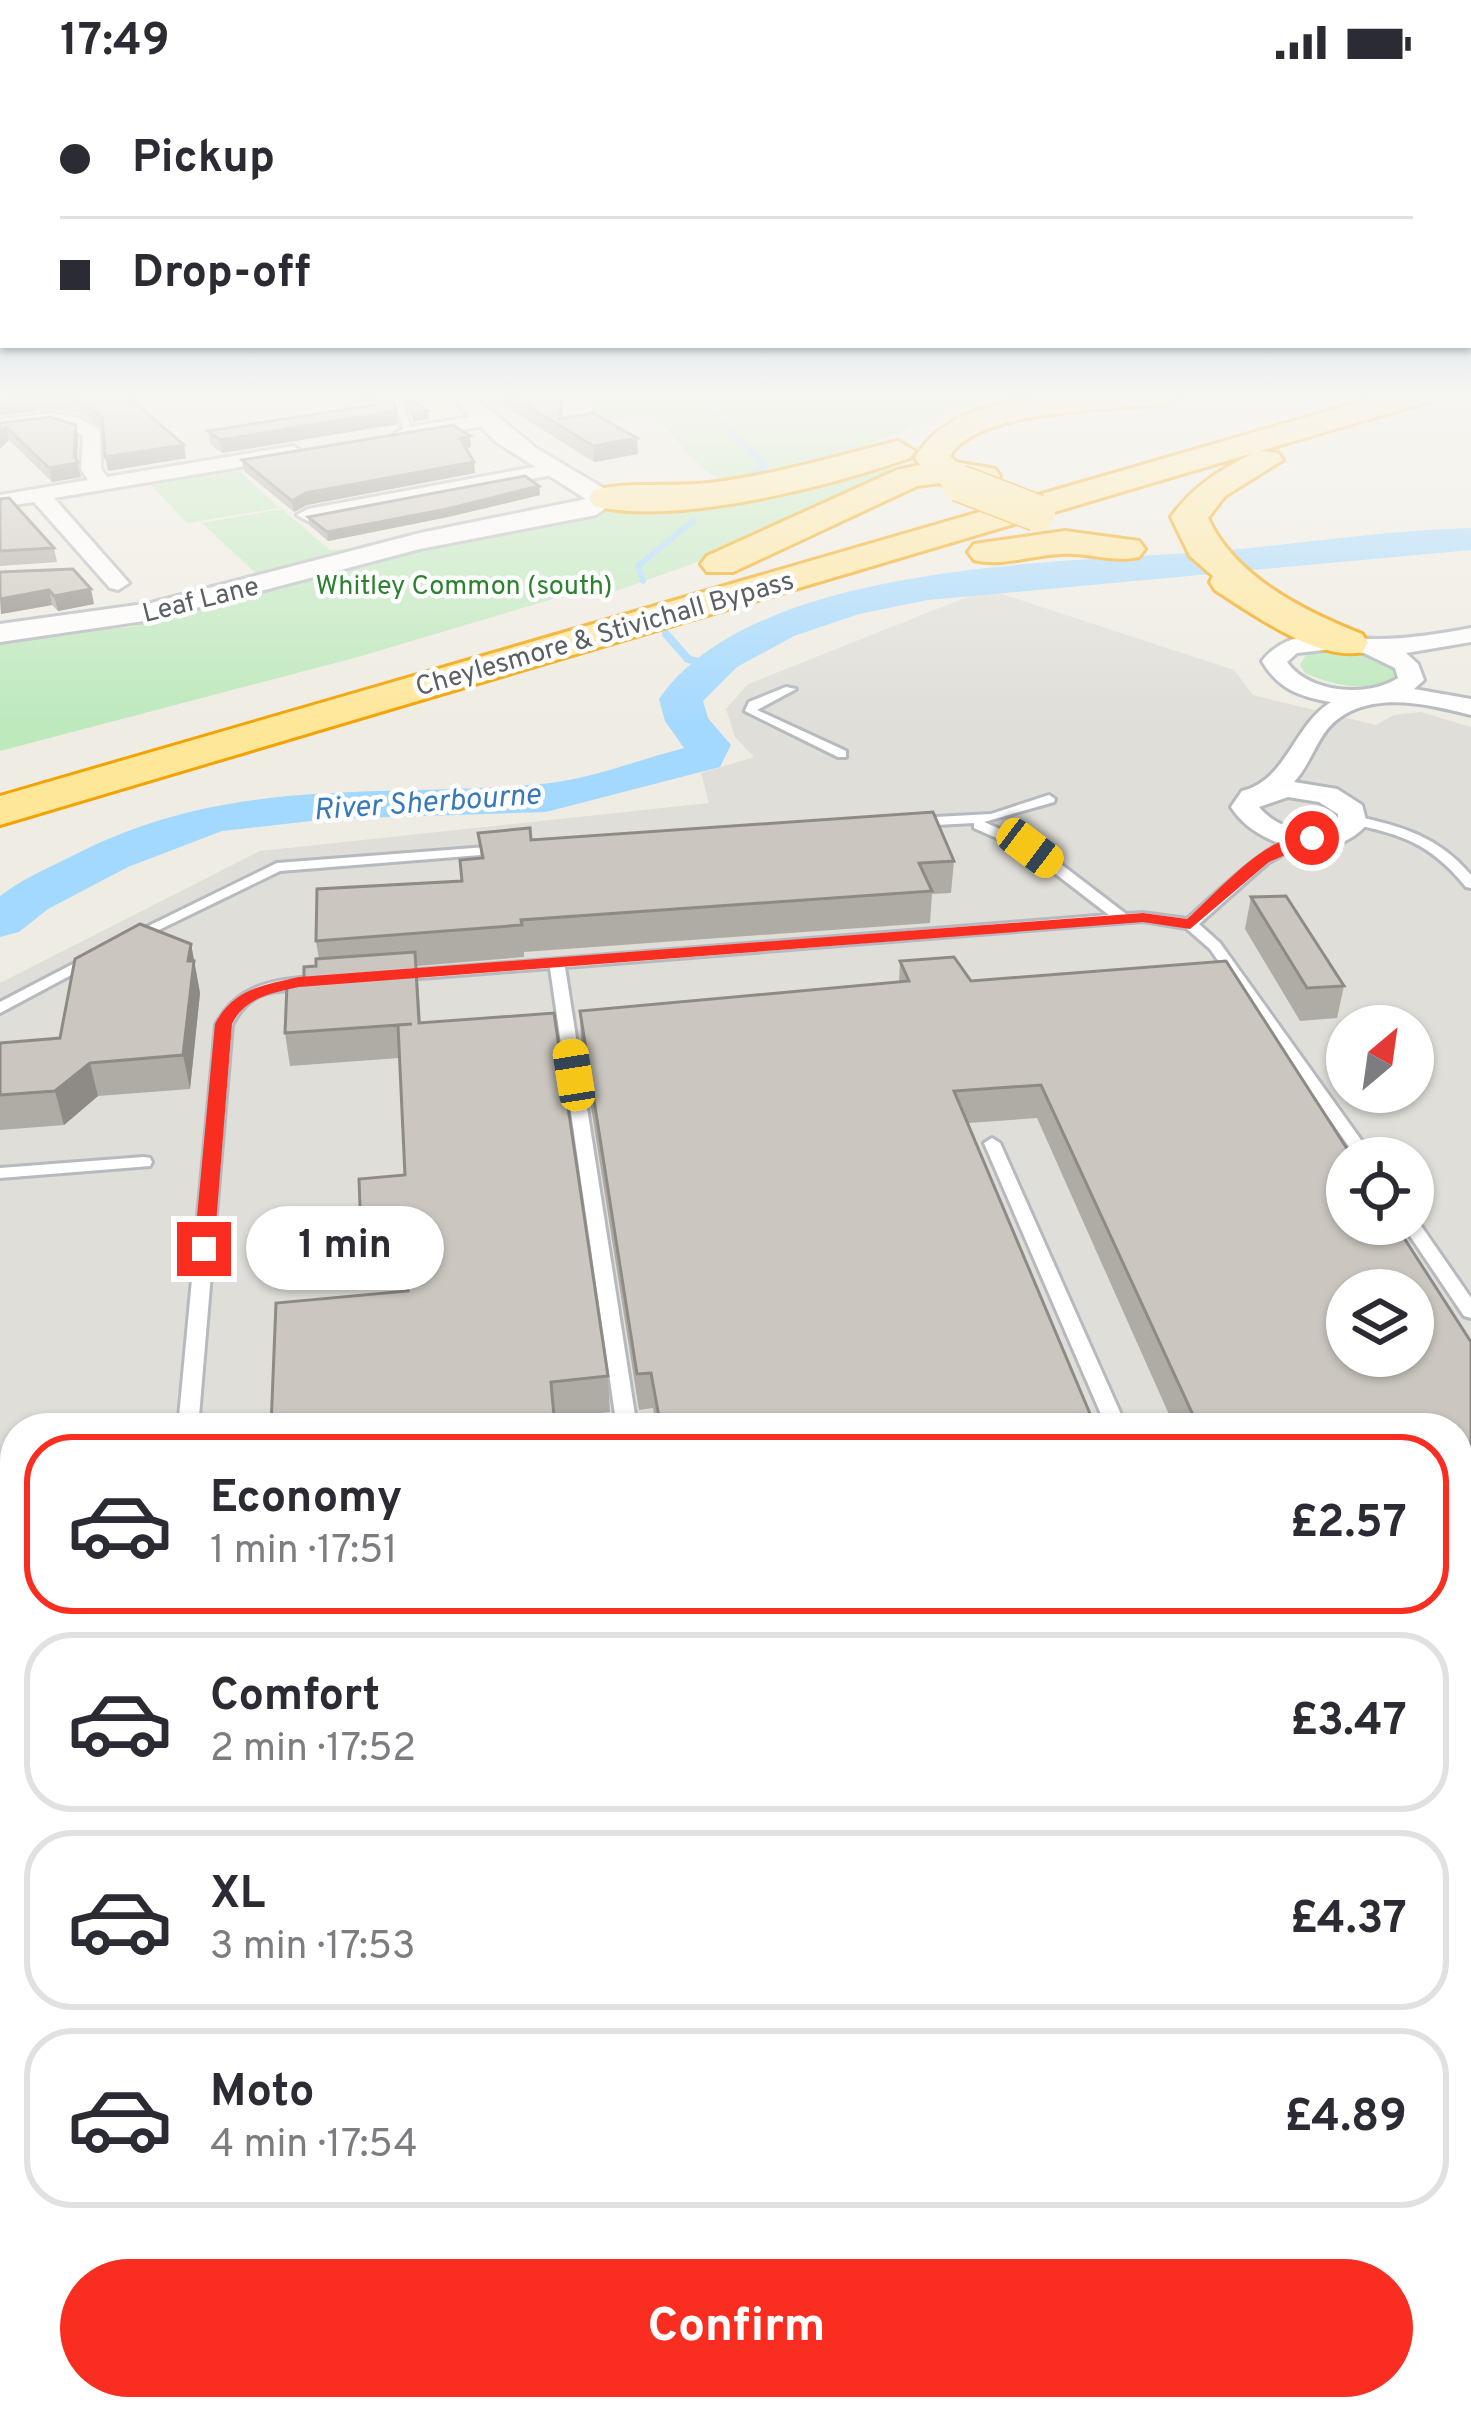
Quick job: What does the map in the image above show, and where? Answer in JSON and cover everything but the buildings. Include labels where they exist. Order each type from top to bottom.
[{"type":"highway","points":[[289,704],[720,564],[850,504]]},
{"type":"highway","name":"Cheylesmore & Stivichall Bypass","points":[[0,784],[999,504]]},
{"type":"highway","points":[[1030,504],[1268,603],[1311,630],[1356,645]]},
{"type":"highway","name":"Cheylesmore & Stivichall Bypass","points":[[0,812],[1047,504]]},
{"type":"highway","points":[[1181,565],[1195,538],[1189,517],[1198,504]]},
{"type":"highway","points":[[649,622],[979,553],[1065,542],[1181,565],[1252,613],[1273,634],[1290,670]]},
{"type":"street","points":[[47,504],[101,575]]},
{"type":"street","points":[[308,515],[367,504]]},
{"type":"street","name":"Leaf Lane","points":[[0,633],[67,629],[186,607],[394,548],[596,504]]},
{"type":"street","points":[[1290,670],[1302,644],[1468,636]]},
{"type":"street","points":[[1271,790],[1296,764],[1319,721],[1369,696],[1405,686],[1410,669],[1468,636]]},
{"type":"street","points":[[1356,645],[1471,704]]},
{"type":"street","points":[[1290,670],[1369,696],[1471,704]]},
{"type":"street","points":[[1290,670],[1319,721]]},
{"type":"street","points":[[1296,764],[1318,793]]},
{"type":"street","points":[[1271,790],[1318,793],[1343,802],[1354,820],[1337,834],[1304,838],[1265,828],[1252,820],[1245,807],[1252,797],[1271,790]]},
{"type":"lane","points":[[790,689],[753,705],[751,711],[842,754]]},
{"type":"lane","points":[[889,824],[992,818],[1049,799]]},
{"type":"lane","points":[[1354,820],[1398,829],[1438,845],[1471,884]]},
{"type":"lane","points":[[979,825],[1030,848],[1123,919]]},
{"type":"lane","points":[[1264,859],[1265,828]]},
{"type":"lane","points":[[1190,925],[1264,859],[1304,838]]},
{"type":"lane","points":[[0,1008],[277,867],[509,850]]},
{"type":"lane","points":[[364,978],[1123,919],[1190,925],[1215,946],[1351,1137]]},
{"type":"lane","points":[[557,965],[625,1413]]},
{"type":"lane","points":[[189,1413],[224,1024],[231,1009],[256,992],[284,984],[343,980]]},
{"type":"lane","points":[[992,1143],[1110,1413]]},
{"type":"lane","points":[[0,1173],[144,1162]]},
{"type":"lane","points":[[1425,1245],[1471,1312]]},
{"type":"shaded area","points":[[987,589],[1234,670],[1253,695],[1376,725],[1394,715],[1421,712],[1471,727],[1471,1413],[0,1413],[0,983],[260,851],[709,803],[701,773],[754,757],[735,737],[726,709],[748,684]]},
{"type":"green space","points":[[169,504],[275,504],[279,508],[187,523]]},
{"type":"green space","name":"Whitley Common (south)","points":[[609,504],[831,504],[695,563],[613,592],[573,593],[358,657],[0,751],[0,639],[131,627],[432,543],[582,515]]},
{"type":"green space","points":[[282,509],[330,550],[370,547],[260,577],[202,523]]},
{"type":"green space","points":[[1331,647],[1369,651],[1397,668],[1396,677],[1374,685],[1350,686],[1305,673],[1300,665],[1307,653]]},
{"type":"waterway","points":[[643,581],[638,566],[693,521]]},
{"type":"waterway","name":"River Sherbourne","points":[[0,921],[30,898],[110,856],[165,832],[219,817],[329,805],[546,798],[704,757],[708,745],[687,721],[681,699],[722,658],[780,627],[850,604],[1008,578],[1471,539]]},
{"type":"waterway","points":[[666,634],[688,659],[709,665]]},
{"type":"route","points":[[204,1249],[224,1024],[231,1009],[256,992],[299,982],[1143,917],[1190,925],[1264,859],[1312,838]]}]
